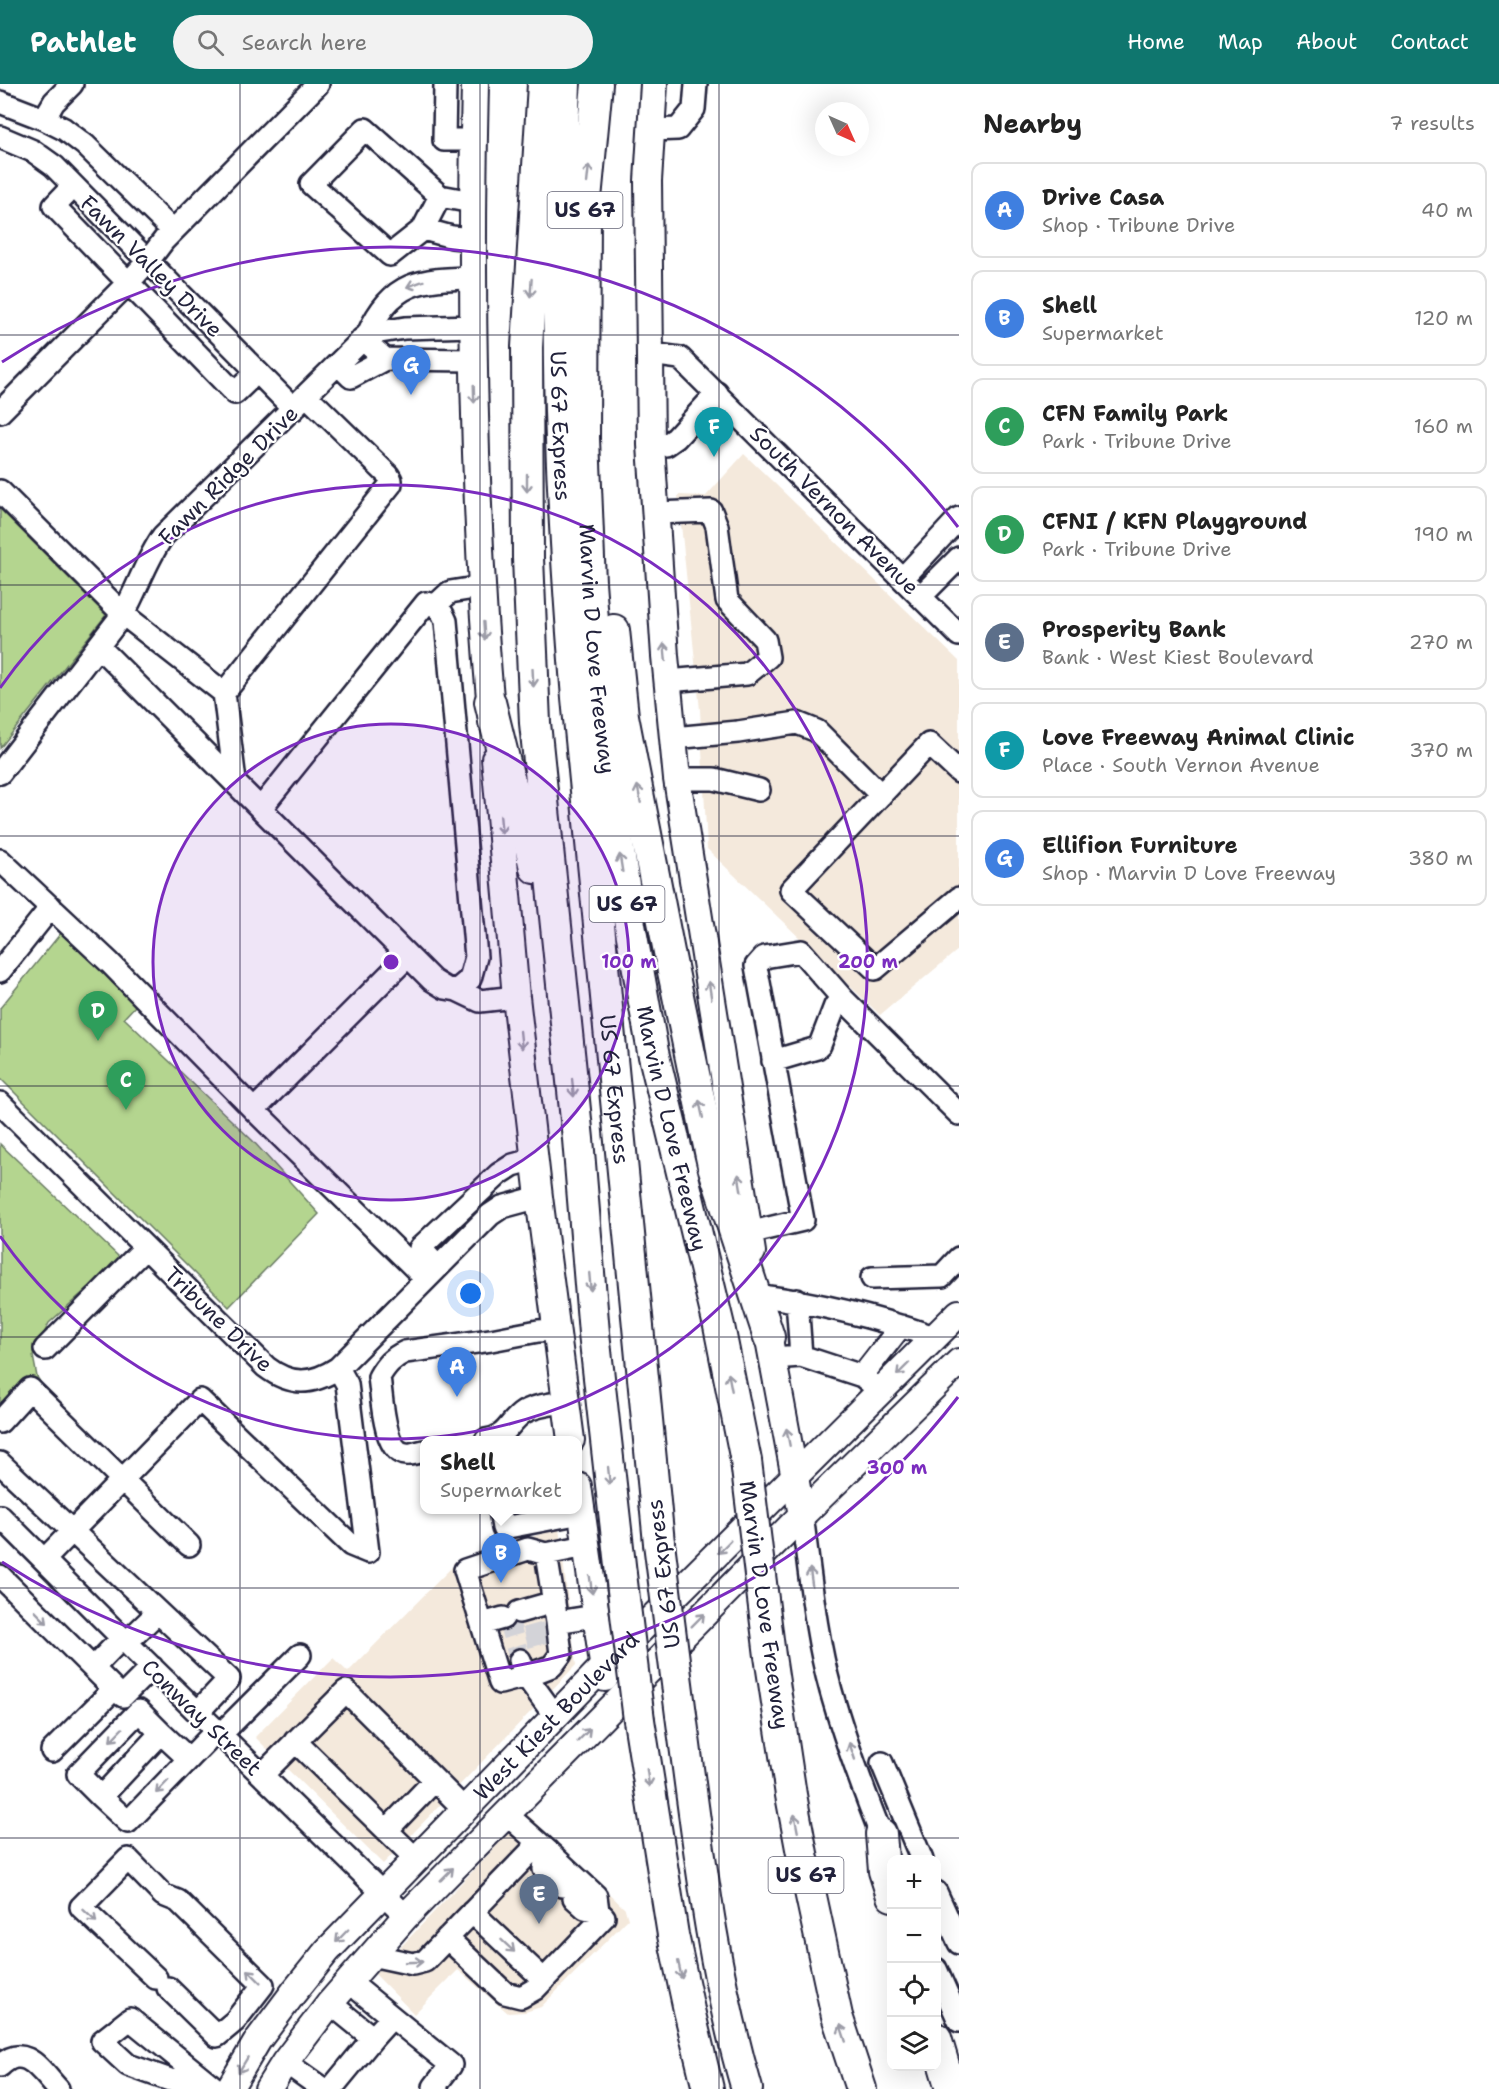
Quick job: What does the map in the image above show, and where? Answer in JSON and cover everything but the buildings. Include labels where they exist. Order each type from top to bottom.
[{"type":"highway","name":"US 67","points":[[543,84],[527,347],[528,558],[535,723],[561,967],[594,1333],[639,1720],[673,1935],[688,2010],[708,2089]]},
{"type":"highway","name":"US 67 Express","points":[[565,84],[560,205],[561,438],[577,698],[658,1543],[714,1949],[735,2047],[747,2089]]},
{"type":"highway","name":"Marvin D Love Freeway","points":[[597,84],[585,209],[584,439],[590,582],[599,698],[613,811],[630,925],[653,1052],[719,1326],[746,1461],[770,1656],[802,1859],[837,2016],[861,2089]]},
{"type":"highway","points":[[584,338],[601,439],[609,589],[623,716],[713,1166],[771,1348]]},
{"type":"highway","points":[[490,702],[508,775],[526,828],[550,934],[561,967]]},
{"type":"highway","points":[[886,1847],[884,1871],[887,1882]]},
{"type":"highway","points":[[941,2055],[951,2089]]},
{"type":"main road","points":[[654,84],[648,181],[651,446],[677,779],[748,1233],[802,1515]]},
{"type":"main road","points":[[475,85],[472,278],[481,587],[516,997],[539,1197],[570,1436]]},
{"type":"main road","name":"West Kiest Boulevard","points":[[218,2087],[258,2040],[327,1951],[602,1668],[795,1476],[871,1384],[934,1337],[959,1312]]},
{"type":"main road","points":[[934,1337],[959,1362]]},
{"type":"main road","name":"West Kiest Boulevard","points":[[268,2089],[285,2062],[330,2003],[406,1916],[802,1515],[959,1362]]},
{"type":"main road","points":[[581,1514],[602,1668],[612,1707]]},
{"type":"main road","points":[[473,1800],[506,1814]]},
{"type":"main road","points":[[258,2040],[285,2062]]},
{"type":"street","points":[[44,119],[54,102],[72,84]]},
{"type":"street","points":[[0,411],[129,282],[164,240],[318,84]]},
{"type":"street","points":[[651,130],[678,129],[694,109],[696,84]]},
{"type":"street","points":[[474,140],[444,140],[444,85],[475,85]]},
{"type":"street","points":[[0,102],[64,129],[85,145],[173,231]]},
{"type":"street","points":[[440,196],[423,229],[390,255],[311,184],[365,129],[440,196],[472,202]]},
{"type":"street","name":"Fawn Valley Drive","points":[[0,137],[33,152],[54,166],[257,372],[300,402],[388,475],[391,480],[391,484],[224,693]]},
{"type":"street","points":[[73,186],[54,206],[235,393],[257,372]]},
{"type":"street","points":[[423,229],[452,237],[472,239]]},
{"type":"street","name":"Fawn Ridge Drive","points":[[0,773],[123,614],[133,597],[150,554],[163,536],[365,336],[376,315],[390,300],[408,286],[431,279],[472,278]]},
{"type":"street","points":[[385,359],[365,336],[405,328],[473,326]]},
{"type":"street","name":"South Vernon Avenue","points":[[650,354],[680,358],[959,634]]},
{"type":"street","points":[[338,364],[351,377],[385,359],[473,360]]},
{"type":"street","points":[[651,446],[666,445],[676,438],[717,393]]},
{"type":"street","points":[[0,491],[123,614],[224,693],[235,781]]},
{"type":"street","points":[[655,513],[711,511],[717,526],[728,600],[765,640],[768,657],[747,674],[668,681]]},
{"type":"street","points":[[903,578],[959,518]]},
{"type":"street","points":[[921,596],[959,558]]},
{"type":"street","points":[[436,604],[450,592],[481,587]]},
{"type":"street","points":[[261,808],[426,603],[436,604],[446,621],[476,957],[470,979],[457,990]]},
{"type":"street","points":[[99,647],[432,980],[445,988],[457,990],[480,1001],[516,997]]},
{"type":"street","points":[[673,738],[738,732],[797,723],[817,731],[881,795]]},
{"type":"street","points":[[959,772],[929,744],[791,890],[874,969],[959,898]]},
{"type":"street","points":[[677,779],[714,779],[759,790]]},
{"type":"street","points":[[0,860],[110,963],[254,1110],[432,1273]]},
{"type":"street","points":[[0,971],[51,907]]},
{"type":"street","points":[[748,1233],[803,1220],[756,966],[764,957],[801,951],[843,999],[959,1114]]},
{"type":"street","points":[[254,1110],[408,956]]},
{"type":"street","points":[[773,1060],[817,1048],[835,1006],[843,999]]},
{"type":"street","name":"Tribune Drive","points":[[0,1103],[266,1367],[279,1377],[294,1381],[310,1381],[324,1377],[338,1368],[484,1221],[502,1207],[539,1197]]},
{"type":"street","points":[[413,1254],[499,1174],[513,1165],[535,1159]]},
{"type":"street","points":[[45,1349],[145,1248]]},
{"type":"street","points":[[872,1278],[942,1276],[959,1258]]},
{"type":"street","points":[[760,1296],[797,1300],[901,1326],[934,1337]]},
{"type":"street","points":[[797,1300],[801,1356]]},
{"type":"street","points":[[771,1348],[801,1356],[871,1384],[901,1326]]},
{"type":"street","points":[[420,1452],[405,1454],[396,1450],[389,1440],[379,1377],[394,1357],[405,1352],[491,1340],[538,1330],[557,1330]]},
{"type":"street","points":[[44,1560],[200,1400],[351,1545],[368,1552],[347,1384],[338,1368]]},
{"type":"street","points":[[0,1422],[30,1389],[189,1545]]},
{"type":"street","points":[[500,1436],[522,1413],[537,1406],[566,1402]]},
{"type":"street","points":[[0,1463],[229,1679],[198,1712]]},
{"type":"street","points":[[501,1514],[503,1528],[576,1514]]},
{"type":"street","points":[[802,1515],[819,1635],[831,1690],[886,1847]]},
{"type":"street","name":"Conway Street","points":[[0,1516],[406,1916]]},
{"type":"street","points":[[546,1554],[561,1654],[552,1666],[533,1665],[500,1683],[465,1570],[528,1549],[546,1554],[585,1546]]},
{"type":"street","points":[[0,1576],[189,1759]]},
{"type":"street","points":[[93,1668],[158,1612]]},
{"type":"street","points":[[482,1624],[555,1612],[595,1616]]},
{"type":"street","points":[[139,1711],[78,1774],[128,1822],[189,1759],[300,1655]]},
{"type":"street","points":[[533,1665],[555,1716]]},
{"type":"street","points":[[52,1751],[118,1692],[152,1667]]},
{"type":"street","points":[[262,1775],[346,1691],[435,1780],[473,1800]]},
{"type":"street","points":[[101,1797],[161,1733]]},
{"type":"street","points":[[295,1742],[416,1859]]},
{"type":"street","points":[[882,1763],[920,1855]]},
{"type":"street","points":[[387,1830],[435,1780]]},
{"type":"street","points":[[506,1814],[596,1896],[571,1894]]},
{"type":"street","points":[[447,1938],[505,1993],[521,1997],[535,1989],[604,1917],[571,1894],[544,1869],[543,1847]]},
{"type":"street","points":[[371,1955],[413,1964],[425,1961],[472,1912],[543,1847]]},
{"type":"street","points":[[128,1859],[163,1895],[178,1901],[263,1986],[235,2021],[217,2036],[81,1907],[128,1859]]},
{"type":"street","points":[[941,1903],[959,1943]]},
{"type":"street","points":[[472,1912],[544,1980]]},
{"type":"street","points":[[941,1980],[959,2020]]},
{"type":"street","points":[[348,1981],[452,2066],[434,2087],[437,2089]]},
{"type":"street","points":[[330,2003],[373,2038]]},
{"type":"street","points":[[331,2089],[392,2017]]},
{"type":"street","points":[[235,2021],[258,2040]]},
{"type":"street","points":[[0,2066],[9,2058],[18,2056],[28,2058],[58,2089]]},
{"type":"street","points":[[285,2062],[323,2089]]},
{"type":"shaded area","points":[[744,454],[959,661],[959,949],[880,1015],[707,849],[700,710],[678,495],[706,496]]},
{"type":"shaded area","points":[[559,1528],[576,1665],[383,1864],[255,1737],[333,1658],[348,1672],[453,1566],[453,1563]]},
{"type":"shaded area","points":[[527,1814],[625,1909],[628,1919],[541,2007],[525,2012],[508,2013],[458,1970],[414,2014],[375,1974]]},
{"type":"green space","points":[[0,509],[106,615],[0,748]]},
{"type":"green space","points":[[65,928],[115,977],[112,982],[136,1005],[124,1018],[253,1141],[319,1214],[229,1307],[0,1078],[0,1008]]},
{"type":"green space","points":[[0,1144],[118,1256],[135,1277],[88,1288],[49,1323],[33,1356],[37,1377],[42,1385],[0,1432]]},
{"type":"tunnel","points":[[507,1616],[520,1660]]},
{"type":"tunnel","points":[[533,1625],[541,1654]]},
{"type":"place","name":"Ellifion Furniture","points":[[411,395]]},
{"type":"place","name":"Love Freeway Animal Clinic","points":[[714,457]]},
{"type":"place","name":"CFNI / KFN Playground","points":[[98,1041]]},
{"type":"place","name":"CFN Family Park","points":[[126,1110]]},
{"type":"place","name":"Drive Casa","points":[[457,1397]]},
{"type":"place","name":"Shell","points":[[501,1583]]},
{"type":"place","name":"Prosperity Bank","points":[[539,1924]]}]
